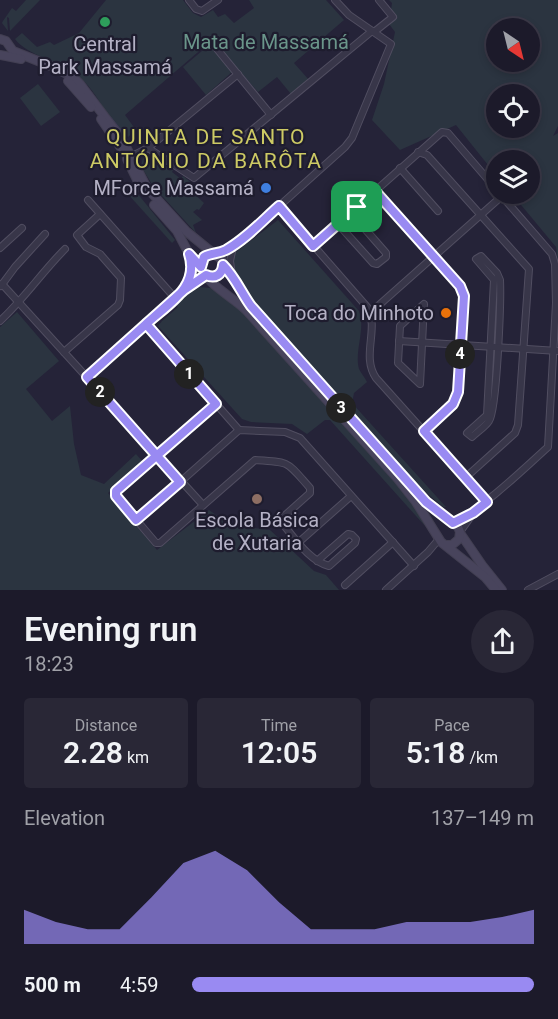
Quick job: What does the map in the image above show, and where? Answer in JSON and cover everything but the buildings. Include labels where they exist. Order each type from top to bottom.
[{"type":"street","points":[[189,0],[196,9],[202,11],[218,0]]},
{"type":"street","points":[[184,290],[204,272],[204,257],[215,255],[233,246],[345,147],[352,138],[392,44],[349,15],[335,0]]},
{"type":"street","points":[[148,148],[194,178],[393,17],[379,0]]},
{"type":"street","points":[[0,39],[6,41],[13,51],[53,67],[73,77],[80,84],[114,128],[132,156],[147,188],[187,232],[215,255],[232,274],[246,299],[422,498],[460,532],[502,590]]},
{"type":"street","points":[[213,44],[271,115]]},
{"type":"street","points":[[0,55],[6,52],[8,45]]},
{"type":"street","points":[[0,55],[31,63],[70,82],[118,143],[145,194],[177,231],[189,254],[204,272],[216,286],[242,306],[284,351],[416,501],[442,541],[485,577],[496,590]]},
{"type":"street","points":[[132,156],[148,148],[238,74]]},
{"type":"street","points":[[313,246],[442,132],[448,133],[486,177]]},
{"type":"street","points":[[418,152],[428,155],[529,269],[518,425],[515,433],[465,478]]},
{"type":"street","points":[[400,168],[438,212]]},
{"type":"street","points":[[375,191],[460,286],[464,296],[458,392],[453,404],[424,431]]},
{"type":"street","points":[[88,200],[175,298]]},
{"type":"street","points":[[370,313],[491,204]]},
{"type":"street","points":[[442,541],[441,526],[473,513],[548,447],[556,351],[555,264],[552,254],[509,204]]},
{"type":"street","points":[[279,206],[370,313],[369,362],[372,372],[487,502]]},
{"type":"street","points":[[338,224],[373,263],[378,264],[386,257],[386,253],[351,213]]},
{"type":"street","points":[[64,352],[120,300],[121,278],[100,254],[86,247],[77,235],[100,214]]},
{"type":"street","points":[[0,248],[22,228]]},
{"type":"street","points":[[45,234],[1,286],[20,303],[203,506]]},
{"type":"street","points":[[204,272],[217,276],[222,271],[223,264],[233,246]]},
{"type":"street","points":[[232,274],[230,261],[233,246]]},
{"type":"street","points":[[0,321],[20,303],[49,265],[65,249]]},
{"type":"street","points":[[184,290],[192,272],[189,254]]},
{"type":"street","points":[[494,348],[487,415],[467,433],[472,436],[490,420],[494,410],[494,348],[494,280],[476,259],[481,256],[497,273],[500,280],[494,348]]},
{"type":"street","points":[[87,377],[204,272]]},
{"type":"street","points":[[191,285],[216,286]]},
{"type":"street","points":[[424,304],[420,384],[398,363],[399,342],[400,326],[424,304]]},
{"type":"street","points":[[146,324],[239,430],[294,434],[303,441],[414,566]]},
{"type":"street","points":[[399,342],[556,351]]},
{"type":"street","points":[[216,404],[116,491],[116,496],[156,543],[160,543],[255,460],[284,461],[310,488],[310,493],[282,518],[281,522],[298,542],[319,564],[329,566],[356,543],[356,539],[348,534],[317,561]]},
{"type":"street","points":[[136,520],[239,430]]},
{"type":"street","points":[[298,542],[351,496]]},
{"type":"street","points":[[442,541],[452,545],[458,541],[460,532],[473,513]]},
{"type":"street","points":[[386,590],[442,541]]},
{"type":"street","points":[[345,585],[393,543]]},
{"type":"street","points":[[528,590],[558,574]]},
{"type":"green space","points":[[26,0],[40,0],[10,31],[7,17],[8,31],[3,21],[12,8],[16,11]]},
{"type":"green space","name":"Mata de Massamá","points":[[106,0],[183,0],[193,13],[201,17],[213,10],[218,17],[225,14],[234,23],[254,8],[249,0],[326,0],[344,20],[294,63],[309,80],[291,94],[277,77],[258,92],[212,40],[125,115],[136,130],[128,137],[114,123],[92,90],[78,76],[35,54],[15,39],[22,33],[37,47],[50,42],[54,45],[79,33]]},
{"type":"green space","points":[[389,0],[558,0],[558,126],[553,136],[558,133],[558,263],[556,247],[520,204],[540,204],[540,150],[486,150],[486,162],[456,125],[400,150],[372,120],[384,84],[395,32],[389,24],[392,3]]},
{"type":"green space","points":[[209,45],[232,72],[206,95],[183,67]]},
{"type":"green space","points":[[38,84],[60,112],[41,126],[20,98]]},
{"type":"green space","points":[[144,154],[173,170],[172,172],[181,179],[183,176],[193,184],[190,190],[204,203],[199,210],[193,212],[202,220],[193,225],[196,233],[153,186],[141,166]]},
{"type":"green space","points":[[133,188],[175,240],[172,243],[127,193]]},
{"type":"green space","points":[[278,220],[359,311],[361,325],[358,362],[359,369],[367,382],[354,393],[352,403],[446,507],[430,496],[405,472],[289,347],[261,315],[239,282],[232,255]]},
{"type":"green space","points":[[199,287],[211,288],[233,302],[410,499],[425,526],[330,420],[325,420],[307,434],[292,424],[251,422],[242,419],[158,326],[178,307],[175,304],[181,298]]},
{"type":"green space","points":[[17,312],[59,361],[26,389],[52,421],[70,406],[74,444],[81,475],[104,484],[136,454],[143,462],[108,493],[157,550],[209,510],[230,525],[270,530],[314,571],[326,575],[339,590],[0,590],[0,327]]},
{"type":"waterway","points":[[111,118],[126,134]]},
{"type":"place","name":"Central Park Massamá","points":[[105,22]]},
{"type":"place","name":"MForce Massamá","points":[[266,188]]},
{"type":"place","name":"Toca do Minhoto","points":[[446,313]]},
{"type":"place","name":"Escola Básica de Xutaria","points":[[257,499]]},
{"type":"district","name":"QUINTA DE SANTO ANTÓNIO DA BARÔTA","points":[[206,149]]},
{"type":"route","points":[[357,207],[313,246],[279,206],[233,246],[216,255],[210,254],[204,257],[201,267],[189,254],[192,262],[190,281],[184,290],[146,324],[216,404],[157,456],[116,491],[116,496],[136,520],[180,482],[157,456],[87,377],[184,290],[206,275],[217,276],[222,271],[223,265],[232,274],[240,291],[251,306],[426,502],[451,523],[473,513],[487,502],[424,431],[453,404],[458,392],[464,296],[460,286],[375,191],[357,207]]}]
